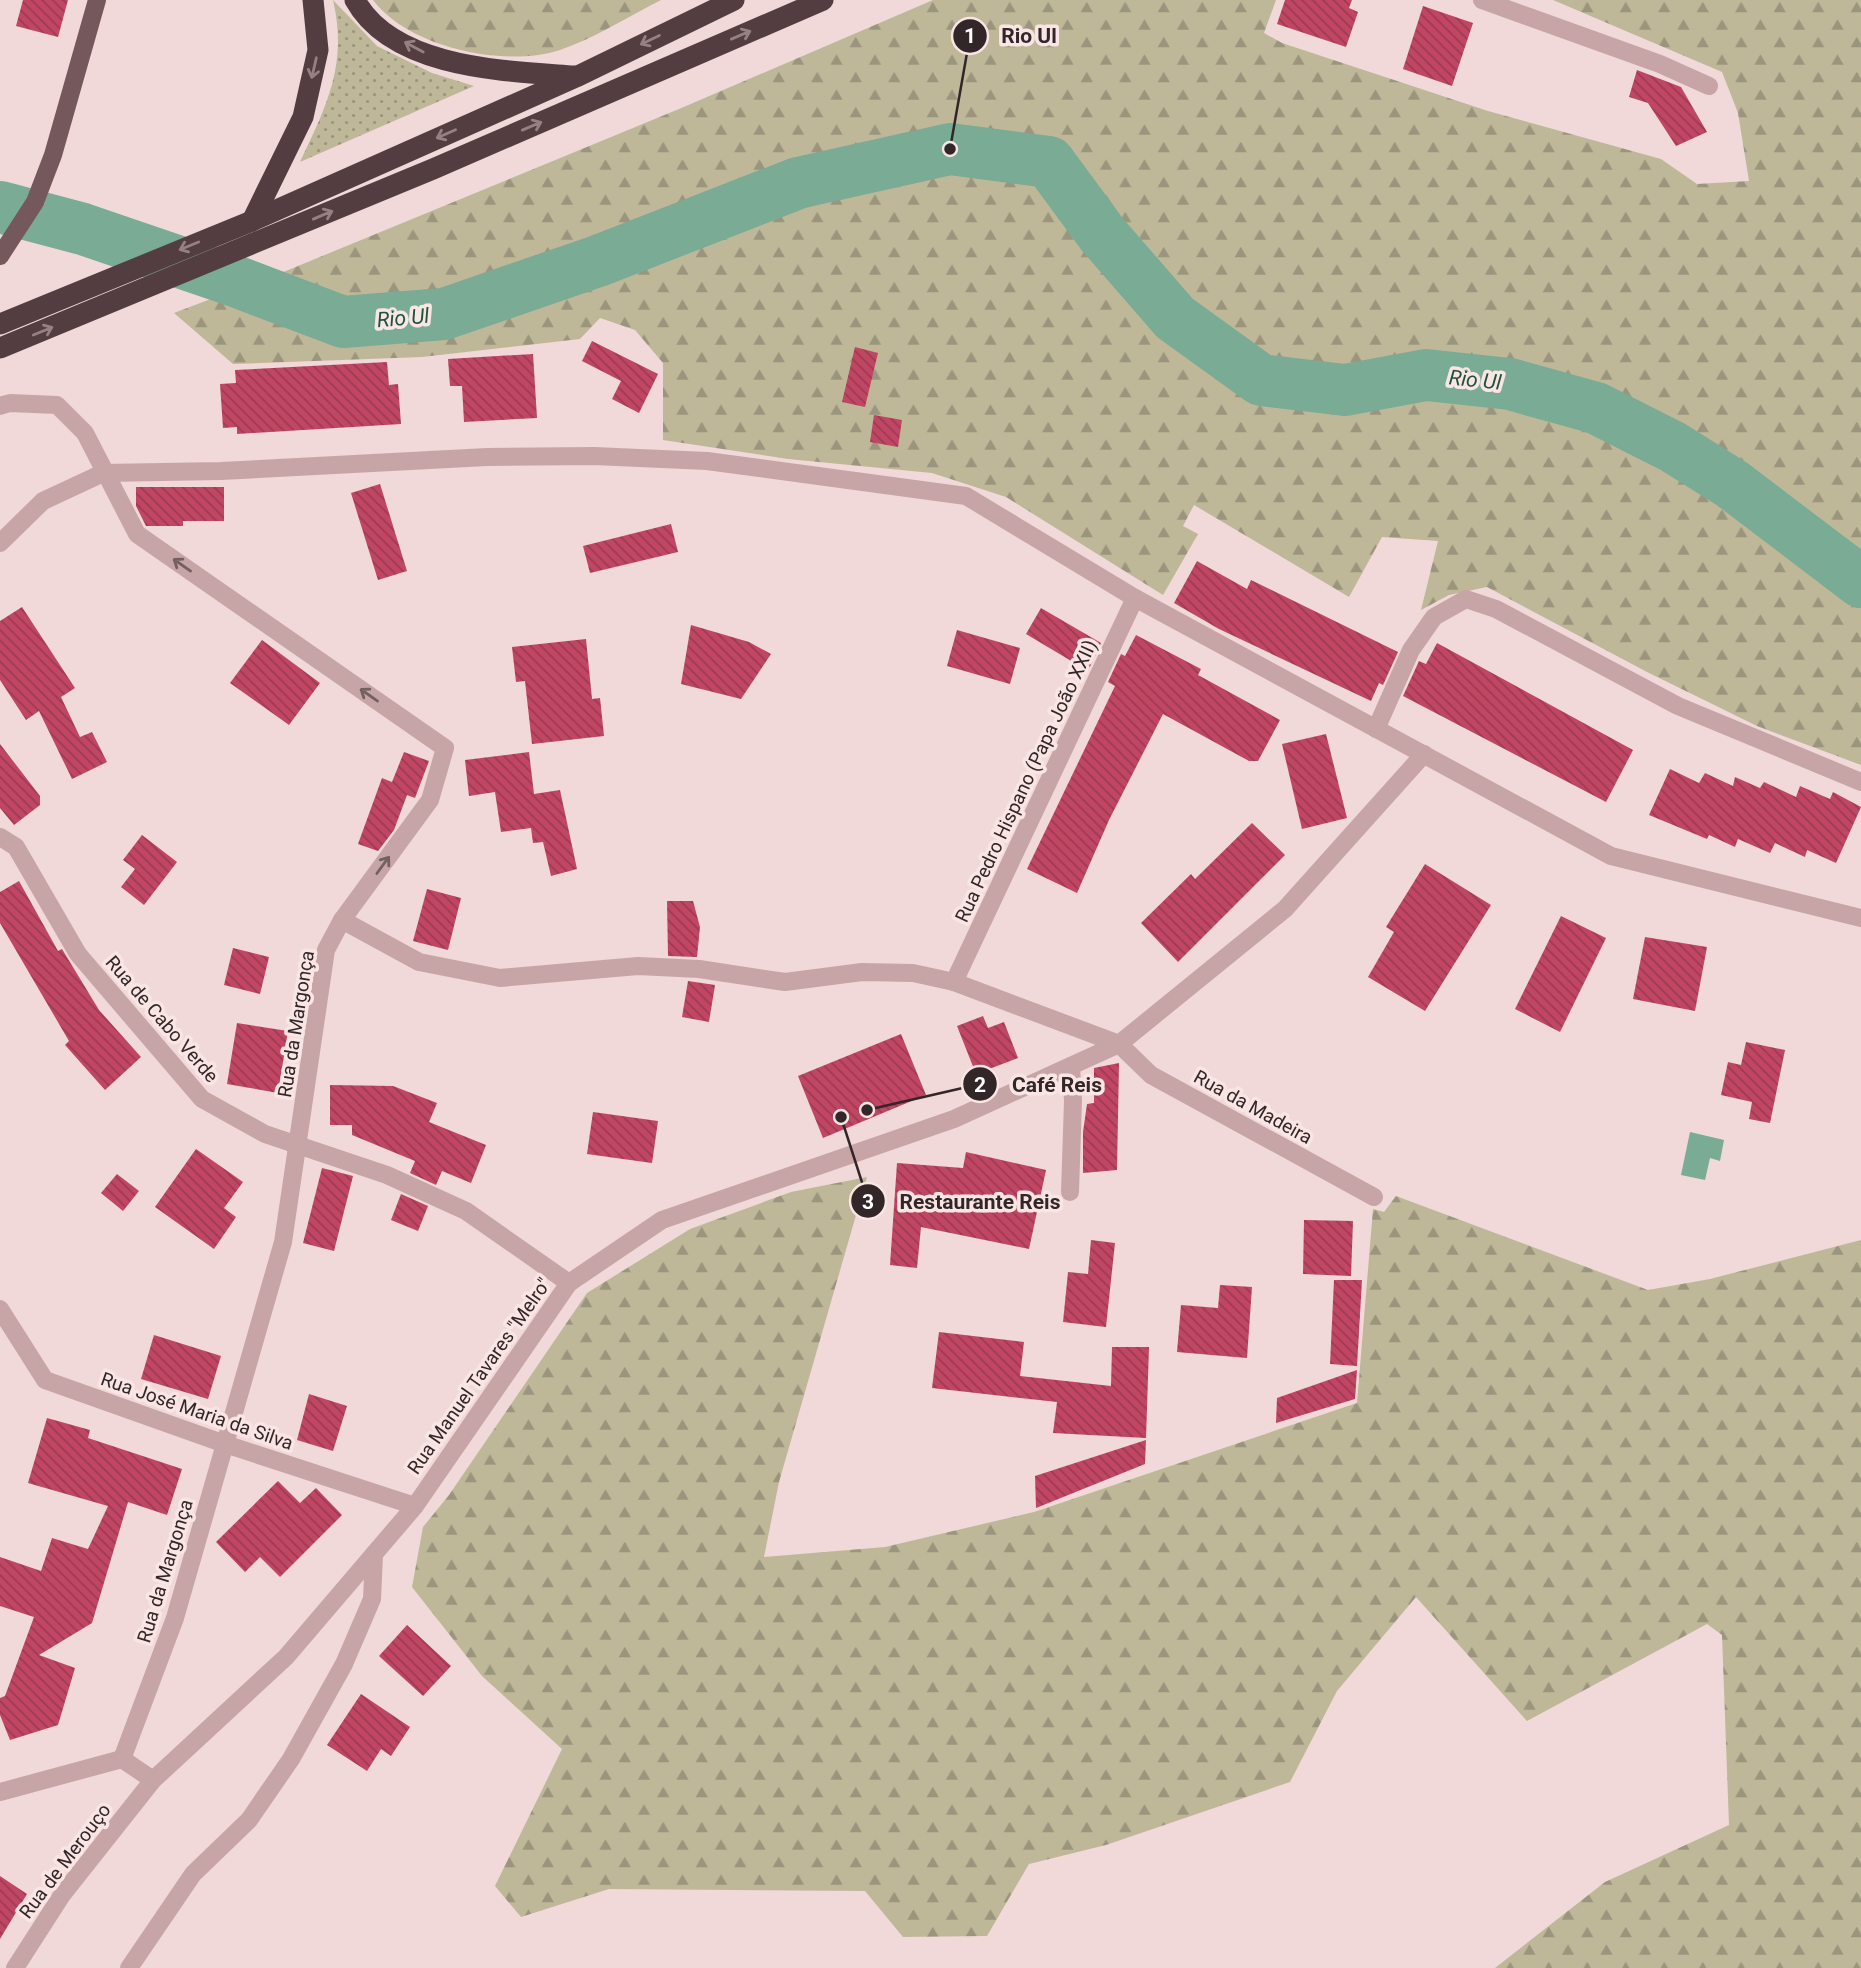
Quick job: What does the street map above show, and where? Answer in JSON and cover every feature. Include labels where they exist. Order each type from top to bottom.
[{"type":"highway","points":[[253,221],[303,117],[318,50],[313,0]]},
{"type":"highway","points":[[355,0],[386,33],[434,58],[488,70],[576,77]]},
{"type":"highway","points":[[0,324],[253,221],[576,77],[734,0]]},
{"type":"highway","points":[[0,348],[260,242],[823,0]]},
{"type":"main road","points":[[5,250],[35,202],[53,155],[97,0]]},
{"type":"street","points":[[1482,0],[1660,64],[1709,86]]},
{"type":"street","points":[[0,406],[10,403],[57,405],[85,433],[103,473]]},
{"type":"street","points":[[0,542],[43,501],[103,473],[220,471],[487,457],[594,456],[707,461],[966,496],[1135,598],[1611,856],[1860,915]]},
{"type":"street","name":"Rua da Margonça","points":[[103,473],[137,534],[445,748],[430,800],[342,920],[327,950],[283,1242],[175,1618],[122,1759]]},
{"type":"street","name":"Rua Pedro Hispano (Papa João XXII)","points":[[954,982],[1135,598]]},
{"type":"street","points":[[1376,729],[1411,650],[1434,617],[1466,599],[1496,609],[1678,706],[1861,782]]},
{"type":"street","name":"Rua Manuel Tavares \"Melro\"","points":[[153,1780],[286,1657],[415,1506],[569,1283],[662,1220],[954,1119],[1119,1044],[1285,909],[1424,754]]},
{"type":"street","name":"Rua de Cabo Verde","points":[[0,837],[78,954],[202,1099],[265,1134],[387,1175],[466,1211],[569,1283]]},
{"type":"street","points":[[342,920],[419,962],[500,978],[638,966],[699,969],[785,982],[862,972],[913,973],[954,982],[1119,1044]]},
{"type":"street","name":"Rua da Madeira","points":[[1119,1044],[1151,1075],[1374,1197]]},
{"type":"street","points":[[1070,1192],[1071,1066]]},
{"type":"street","name":"Rua José Maria da Silva","points":[[0,1309],[46,1380],[225,1444],[415,1506]]},
{"type":"street","points":[[129,1968],[193,1874],[249,1820],[291,1759],[344,1664],[372,1599],[374,1554]]},
{"type":"street","points":[[0,1792],[122,1759],[153,1780]]},
{"type":"street","name":"Rua de Merouço","points":[[15,1968],[62,1895],[153,1780]]},
{"type":"green space","points":[[333,0],[377,46],[432,73],[474,86],[300,162],[319,122],[332,84],[338,44]]},
{"type":"green space","points":[[373,0],[661,0],[573,45],[538,55],[513,57],[459,50],[433,42],[389,17]]},
{"type":"green space","points":[[933,0],[1276,0],[1264,33],[1282,43],[1488,111],[1661,159],[1697,184],[1749,181],[1738,113],[1722,72],[1553,0],[1861,0],[1861,563],[1782,504],[1699,449],[1612,399],[1503,368],[1432,359],[1345,376],[1253,356],[1177,295],[1060,152],[949,137],[844,161],[562,262],[415,308],[340,309],[264,280],[679,109]]},
{"type":"green space","points":[[976,161],[1036,171],[1061,190],[1106,257],[1162,317],[1222,365],[1258,387],[1363,397],[1434,384],[1580,410],[1664,451],[1861,592],[1861,765],[1757,726],[1647,672],[1487,587],[1449,595],[1421,610],[1438,541],[1382,537],[1349,597],[1194,505],[1183,526],[1198,534],[1163,595],[1006,497],[932,473],[788,459],[663,440],[663,363],[635,330],[600,318],[580,339],[422,357],[233,364],[174,313],[229,292],[299,318],[344,326],[436,321],[513,300],[844,180],[924,164]]},
{"type":"green space","points":[[867,1177],[779,1482],[764,1557],[885,1547],[1034,1512],[1357,1403],[1373,1209],[1384,1212],[1396,1196],[1648,1290],[1710,1279],[1861,1240],[1861,1968],[1495,1968],[1605,1882],[1729,1825],[1722,1635],[1707,1624],[1527,1721],[1416,1597],[1337,1691],[1290,1782],[1106,1845],[1029,1864],[987,1936],[903,1937],[865,1891],[609,1889],[521,1917],[495,1886],[562,1749],[482,1676],[412,1587],[423,1527],[449,1495],[587,1293],[690,1229],[791,1192]]},
{"type":"shaded area","points":[[1690,1132],[1724,1140],[1720,1161],[1710,1158],[1705,1180],[1681,1175]]},
{"type":"building","points":[[23,0],[68,0],[58,37],[16,26]]},
{"type":"building","points":[[1285,0],[1352,0],[1349,8],[1358,12],[1346,47],[1277,24]]},
{"type":"building","points":[[1423,6],[1473,23],[1452,86],[1403,69]]},
{"type":"building","points":[[1637,70],[1681,87],[1707,132],[1676,146],[1648,103],[1629,97]]},
{"type":"building","points":[[592,341],[658,374],[639,413],[612,399],[621,381],[582,361]]},
{"type":"building","points":[[855,347],[878,353],[865,407],[842,402]]},
{"type":"building","points":[[533,354],[537,418],[464,422],[462,386],[450,386],[448,359]]},
{"type":"building","points":[[387,362],[389,385],[398,384],[401,424],[237,434],[237,427],[223,428],[220,384],[236,383],[235,370]]},
{"type":"building","points":[[874,415],[902,420],[898,447],[870,442]]},
{"type":"building","points":[[380,484],[407,571],[378,580],[351,493]]},
{"type":"building","points":[[136,487],[224,487],[224,521],[183,521],[183,526],[146,526],[136,506]]},
{"type":"building","points":[[671,524],[678,552],[590,573],[583,546]]},
{"type":"building","points":[[1197,561],[1247,589],[1251,580],[1398,652],[1383,685],[1379,683],[1371,701],[1219,629],[1174,603]]},
{"type":"building","points":[[22,607],[75,688],[61,697],[80,737],[92,732],[107,762],[72,779],[39,711],[26,720],[0,680],[0,621]]},
{"type":"building","points":[[1041,608],[1101,643],[1088,671],[1026,634]]},
{"type":"building","points":[[691,625],[749,642],[771,654],[741,699],[681,684]]},
{"type":"building","points":[[957,630],[1020,648],[1010,684],[947,666]]},
{"type":"building","points":[[1136,635],[1201,669],[1198,675],[1280,720],[1258,761],[1249,761],[1163,714],[1109,820],[1077,893],[1027,869],[1115,686],[1108,682],[1121,654],[1125,656]]},
{"type":"building","points":[[586,639],[592,699],[600,698],[604,736],[532,744],[525,681],[516,682],[512,647]]},
{"type":"building","points":[[262,640],[320,683],[289,725],[230,683]]},
{"type":"building","points":[[1437,643],[1633,750],[1606,802],[1403,696],[1419,661],[1426,664]]},
{"type":"building","points":[[1326,734],[1347,818],[1302,829],[1282,744]]},
{"type":"building","points":[[0,744],[40,796],[40,805],[14,825],[0,808]]},
{"type":"building","points":[[404,752],[429,761],[415,798],[407,795],[394,830],[378,851],[358,844],[382,778],[392,782]]},
{"type":"building","points":[[529,752],[534,794],[560,790],[577,869],[551,876],[543,842],[533,843],[531,828],[501,832],[495,792],[469,796],[465,760]]},
{"type":"building","points":[[1670,769],[1699,783],[1705,773],[1733,786],[1735,777],[1760,788],[1764,782],[1796,797],[1800,786],[1830,799],[1833,792],[1861,807],[1836,863],[1807,850],[1805,857],[1775,843],[1770,853],[1738,839],[1735,847],[1709,835],[1707,839],[1649,815]]},
{"type":"building","points":[[1252,823],[1285,855],[1178,962],[1141,923],[1191,874],[1195,879]]},
{"type":"building","points":[[142,835],[177,862],[144,905],[121,887],[135,869],[123,860]]},
{"type":"building","points":[[1425,864],[1491,905],[1425,1011],[1368,977],[1394,932],[1386,927]]},
{"type":"building","points":[[19,881],[58,951],[62,949],[99,1010],[141,1057],[105,1090],[65,1045],[69,1041],[0,923],[0,892]]},
{"type":"building","points":[[427,889],[461,898],[448,950],[413,941]]},
{"type":"building","points":[[667,901],[693,901],[700,927],[697,957],[668,956]]},
{"type":"building","points":[[1561,916],[1606,938],[1560,1032],[1515,1009]]},
{"type":"building","points":[[1645,937],[1707,947],[1695,1011],[1633,999]]},
{"type":"building","points":[[233,948],[269,957],[260,994],[224,985]]},
{"type":"building","points":[[688,981],[715,985],[709,1022],[682,1017]]},
{"type":"building","points":[[983,1016],[988,1028],[1004,1022],[1018,1058],[976,1074],[957,1026]]},
{"type":"building","points":[[237,1023],[288,1031],[278,1093],[227,1084]]},
{"type":"building","points":[[901,1034],[926,1095],[823,1138],[798,1076]]},
{"type":"building","points":[[1746,1042],[1785,1050],[1770,1123],[1749,1119],[1752,1102],[1721,1095],[1728,1062],[1741,1065]]},
{"type":"building","points":[[1119,1063],[1117,1170],[1083,1173],[1083,1132],[1087,1104],[1094,1103],[1094,1068]]},
{"type":"building","points":[[330,1085],[393,1086],[437,1103],[429,1122],[486,1145],[471,1183],[442,1171],[436,1185],[410,1173],[415,1161],[352,1135],[352,1125],[330,1125]]},
{"type":"building","points":[[593,1112],[658,1121],[652,1163],[587,1154]]},
{"type":"building","points":[[196,1149],[243,1182],[224,1208],[236,1217],[214,1249],[155,1207]]},
{"type":"building","points":[[966,1152],[1046,1170],[1029,1249],[921,1227],[917,1268],[890,1265],[897,1163],[963,1168]]},
{"type":"building","points":[[322,1168],[353,1176],[334,1251],[303,1243]]},
{"type":"building","points":[[117,1174],[139,1191],[123,1211],[101,1193]]},
{"type":"building","points":[[401,1194],[428,1206],[418,1231],[391,1220]]},
{"type":"building","points":[[1304,1220],[1353,1221],[1351,1276],[1303,1274]]},
{"type":"building","points":[[1091,1240],[1115,1243],[1106,1327],[1063,1322],[1068,1272],[1088,1274]]},
{"type":"building","points":[[1334,1280],[1362,1280],[1357,1366],[1330,1364]]},
{"type":"building","points":[[1220,1285],[1252,1287],[1247,1358],[1177,1352],[1181,1305],[1218,1308]]},
{"type":"building","points":[[939,1332],[1024,1342],[1020,1376],[1111,1386],[1112,1347],[1149,1347],[1146,1438],[1053,1433],[1057,1402],[932,1388]]},
{"type":"building","points":[[154,1335],[221,1356],[208,1399],[141,1379]]},
{"type":"building","points":[[1357,1370],[1355,1399],[1276,1423],[1277,1398]]},
{"type":"building","points":[[309,1394],[347,1406],[333,1451],[297,1440]]},
{"type":"building","points":[[47,1418],[90,1430],[88,1438],[182,1469],[167,1515],[128,1502],[92,1623],[39,1655],[75,1668],[58,1725],[10,1740],[0,1715],[0,1698],[5,1696],[34,1617],[0,1606],[0,1557],[41,1571],[52,1538],[88,1549],[108,1506],[28,1483]]},
{"type":"building","points":[[1146,1440],[1145,1464],[1036,1508],[1035,1476]]},
{"type":"building","points":[[278,1481],[300,1503],[316,1488],[342,1515],[280,1577],[260,1557],[245,1572],[216,1542]]},
{"type":"building","points":[[407,1625],[451,1666],[423,1696],[379,1656]]},
{"type":"building","points":[[361,1694],[410,1727],[391,1756],[381,1749],[367,1771],[327,1745]]},
{"type":"building","points":[[0,1876],[27,1894],[0,1939]]},
{"type":"waterway","name":"Rio Ul","points":[[0,207],[83,229],[235,281],[343,322],[444,314],[598,261],[798,183],[950,149],[1049,162],[1102,234],[1175,318],[1261,380],[1345,390],[1426,375],[1510,384],[1596,408],[1673,447],[1732,484],[1861,582]]},
{"type":"place","name":"Rio Ul","points":[[950,149]]},
{"type":"place","name":"Café Reis","points":[[867,1110]]},
{"type":"place","name":"Restaurante Reis","points":[[841,1117]]}]
